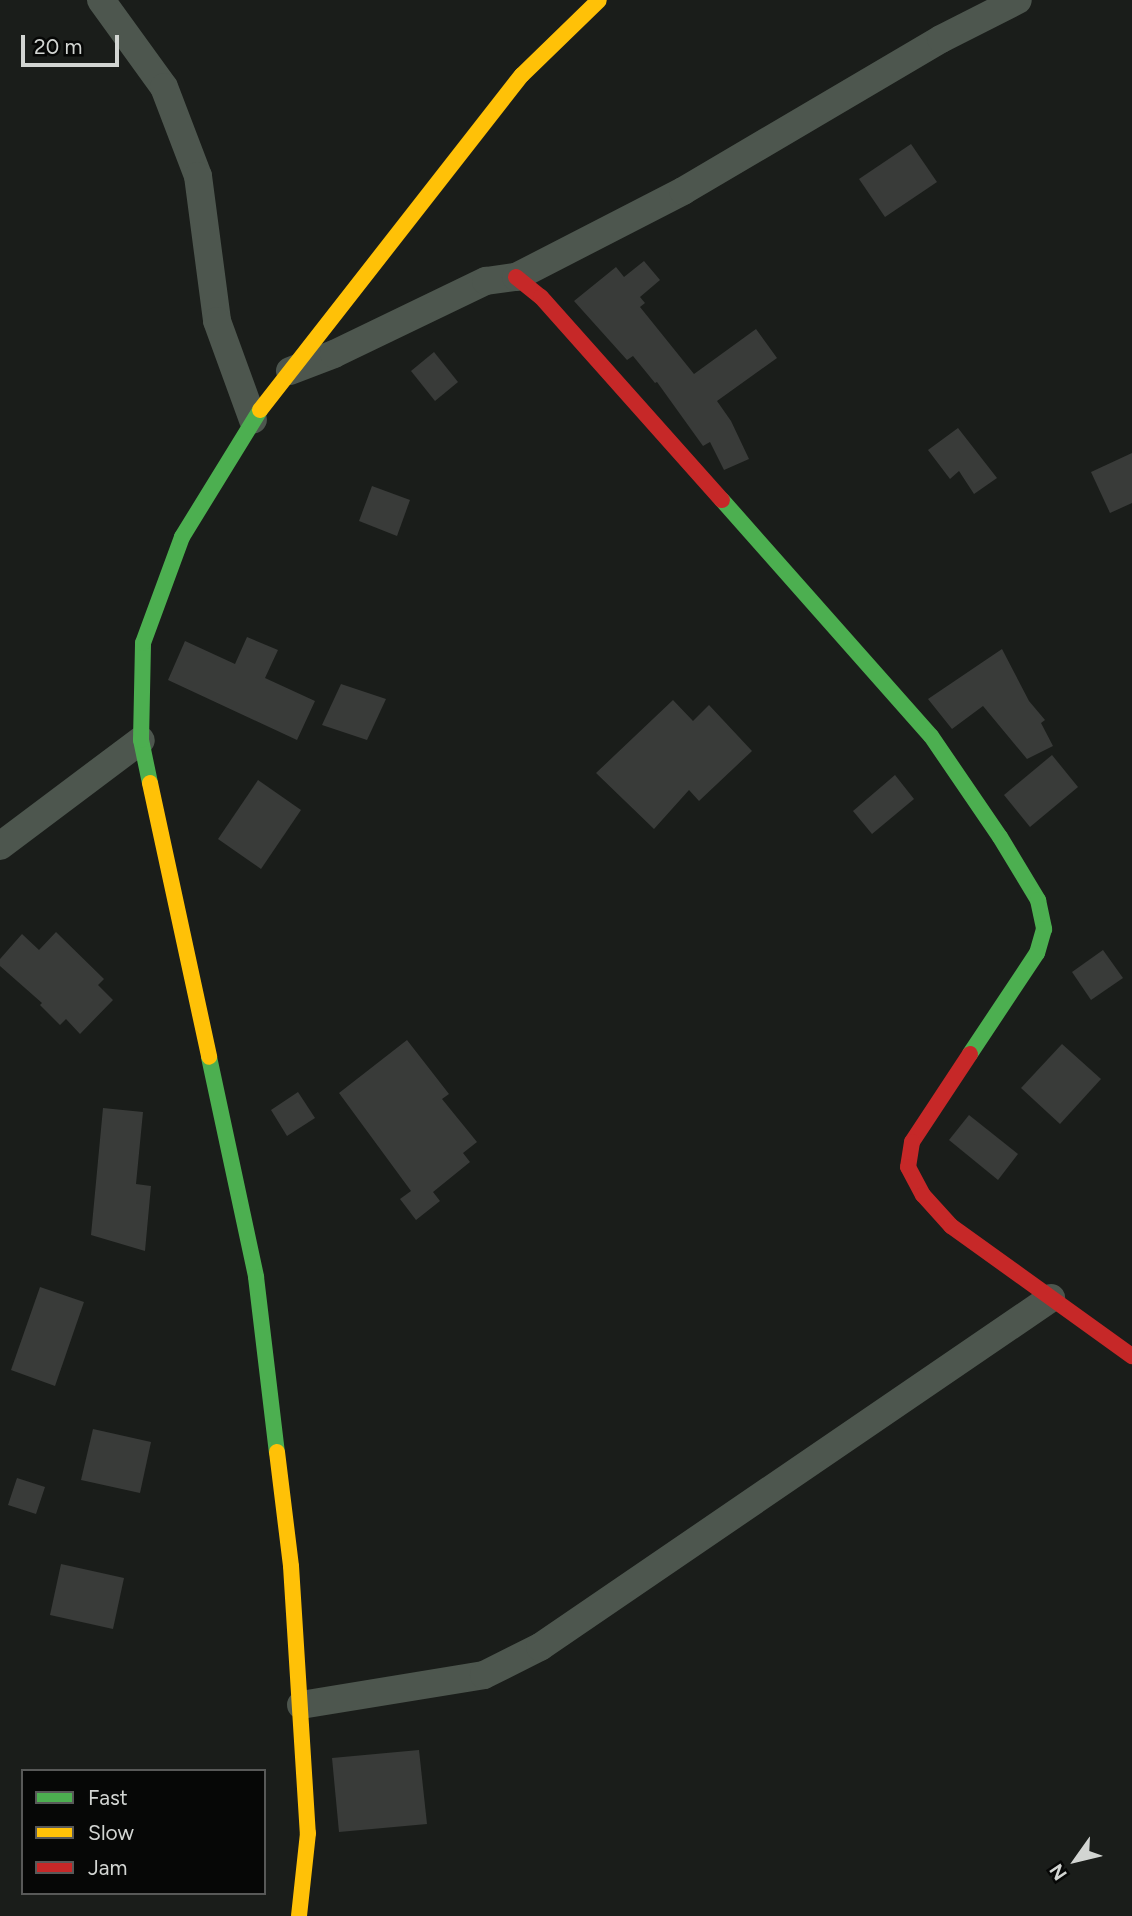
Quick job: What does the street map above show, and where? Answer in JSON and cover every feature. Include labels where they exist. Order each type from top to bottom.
[{"type":"street","points":[[101,0],[164,87],[198,176],[217,321],[253,420]]},
{"type":"street","points":[[299,1916],[308,1833],[301,1705],[291,1566],[256,1278],[141,740],[143,643],[182,537],[253,420],[284,376],[522,75],[599,0]]},
{"type":"street","points":[[284,376],[445,298],[486,281],[516,277],[683,191],[941,39],[1018,0]]},
{"type":"street","points":[[516,277],[541,297],[932,736],[1000,837],[1038,901],[1044,929],[1037,953],[912,1142],[908,1167],[923,1195],[951,1226],[1132,1356]]},
{"type":"street","points":[[0,846],[141,740]]},
{"type":"street","points":[[301,1705],[484,1675],[540,1647],[1051,1298]]},
{"type":"building","points":[[911,144],[937,182],[885,217],[859,179]]},
{"type":"building","points":[[644,261],[660,280],[640,297],[645,303],[640,307],[694,374],[756,329],[777,358],[717,401],[731,421],[749,459],[724,470],[710,442],[703,446],[657,382],[655,383],[633,356],[627,360],[574,301],[616,267],[624,277]]},
{"type":"building","points":[[434,352],[458,382],[435,401],[411,371]]},
{"type":"building","points":[[958,428],[997,478],[974,494],[959,471],[950,479],[928,450]]},
{"type":"building","points":[[1132,453],[1132,503],[1110,513],[1091,472]]},
{"type":"building","points":[[372,486],[410,500],[397,536],[359,521]]},
{"type":"building","points":[[247,637],[278,650],[265,678],[315,701],[297,740],[168,680],[185,641],[235,664]]},
{"type":"building","points":[[1002,649],[1029,701],[1045,720],[1041,723],[1053,746],[1027,759],[983,706],[952,729],[928,699]]},
{"type":"building","points":[[341,684],[386,699],[367,740],[322,725]]},
{"type":"building","points":[[673,700],[693,721],[709,705],[752,751],[699,801],[689,790],[654,829],[596,773]]},
{"type":"building","points":[[1052,755],[1078,787],[1030,827],[1004,795]]},
{"type":"building","points":[[895,775],[914,799],[872,834],[853,811]]},
{"type":"building","points":[[258,780],[301,810],[261,869],[218,839]]},
{"type":"building","points":[[56,932],[104,979],[98,985],[113,1000],[80,1034],[66,1019],[60,1025],[40,1005],[42,1003],[0,966],[0,959],[22,934],[39,950]]},
{"type":"building","points":[[1103,950],[1123,978],[1091,1000],[1072,972]]},
{"type":"building","points":[[407,1040],[449,1094],[442,1099],[477,1142],[463,1153],[470,1162],[433,1192],[440,1201],[416,1220],[400,1199],[411,1191],[339,1093]]},
{"type":"building","points":[[1062,1044],[1101,1079],[1060,1124],[1021,1088]]},
{"type":"building","points":[[298,1092],[315,1118],[287,1136],[271,1110]]},
{"type":"building","points":[[103,1108],[143,1112],[136,1184],[151,1186],[145,1251],[91,1235]]},
{"type":"building","points":[[969,1115],[1018,1154],[998,1180],[949,1140]]},
{"type":"building","points":[[40,1287],[84,1302],[55,1386],[11,1370]]},
{"type":"building","points":[[93,1429],[151,1442],[140,1493],[81,1480]]},
{"type":"building","points":[[17,1478],[45,1487],[36,1514],[8,1505]]},
{"type":"building","points":[[61,1564],[124,1578],[113,1629],[50,1615]]},
{"type":"building","points":[[419,1750],[427,1824],[339,1832],[332,1758]]},
{"type":"traffic: fast","points":[[150,783],[141,740],[143,643],[182,537],[260,410]]},
{"type":"traffic: fast","points":[[722,500],[931,736],[1000,837],[1038,900],[1044,929],[1037,953],[970,1054]]},
{"type":"traffic: fast","points":[[209,1057],[256,1277],[277,1452]]},
{"type":"traffic: slow","points":[[260,410],[522,75],[599,0]]},
{"type":"traffic: slow","points":[[150,783],[209,1057]]},
{"type":"traffic: slow","points":[[277,1452],[291,1566],[308,1833],[299,1916]]},
{"type":"traffic: jam","points":[[516,277],[541,297],[722,500]]},
{"type":"traffic: jam","points":[[970,1054],[912,1142],[908,1167],[923,1195],[951,1226],[1132,1356]]}]
